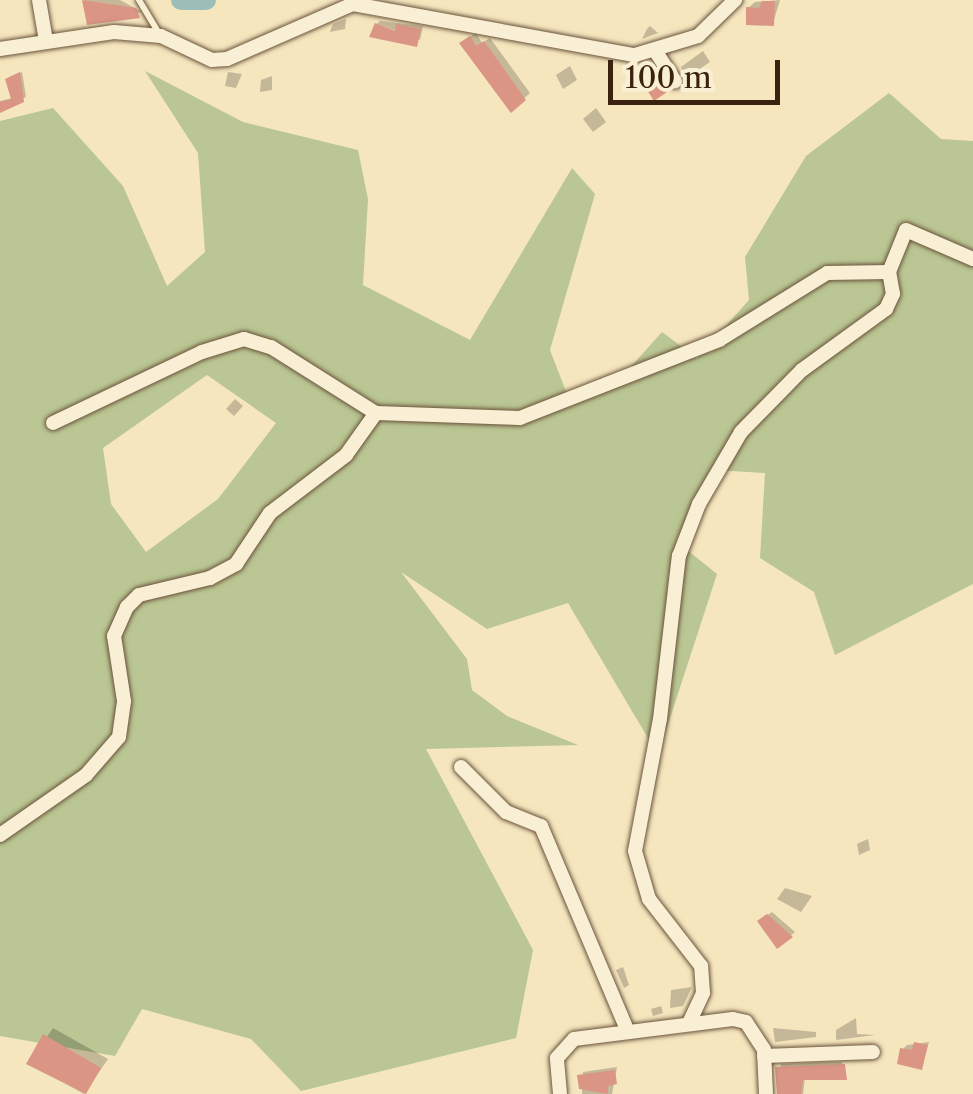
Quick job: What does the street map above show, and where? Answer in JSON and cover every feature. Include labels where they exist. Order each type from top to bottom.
[{"type":"street","points":[[40,0],[46,41]]},
{"type":"street","points":[[0,49],[114,32],[161,36],[212,60],[227,59],[353,4],[556,42],[656,52],[698,36],[735,0]]},
{"type":"street","points":[[656,52],[675,80]]},
{"type":"street","points":[[690,1020],[703,993],[701,966],[649,899],[635,851],[660,719],[679,556],[698,504],[740,432],[802,370],[886,309],[893,294],[889,272],[906,230],[973,258]]},
{"type":"street","points":[[53,422],[202,352],[244,339],[271,347],[376,413],[520,418],[719,340],[827,273],[889,272]]},
{"type":"street","points":[[0,834],[86,775],[118,737],[124,701],[114,636],[127,607],[139,595],[210,578],[236,564],[270,512],[346,455],[376,413]]},
{"type":"street","points":[[460,766],[506,812],[541,826],[627,1030]]},
{"type":"street","points":[[560,1094],[557,1058],[564,1045],[690,1020],[746,1022],[764,1056],[766,1094]]},
{"type":"street","points":[[764,1056],[873,1052]]},
{"type":"lane","points":[[139,0],[161,36]]},
{"type":"green space","points":[[145,71],[243,122],[358,150],[368,199],[363,285],[470,340],[572,168],[595,194],[550,350],[567,394],[609,391],[662,332],[697,358],[749,300],[745,257],[806,156],[889,93],[941,139],[973,141],[973,584],[835,655],[814,592],[760,558],[765,473],[716,470],[676,541],[717,574],[658,755],[568,603],[487,629],[401,572],[467,659],[472,690],[507,716],[578,745],[426,749],[533,950],[516,1038],[301,1091],[251,1039],[142,1009],[115,1056],[0,1036],[0,121],[53,108],[123,186],[167,286],[205,252],[198,153]],"holes":[[[207,375],[276,423],[218,499],[146,552],[111,504],[103,448]]]},
{"type":"building","points":[[82,0],[136,8],[140,18],[87,25]]},
{"type":"building","points":[[762,1],[775,1],[774,26],[746,25],[746,7],[759,8]]},
{"type":"building","points":[[375,23],[395,31],[396,24],[421,29],[417,47],[369,37]]},
{"type":"building","points":[[470,36],[476,46],[484,41],[526,100],[511,113],[459,43]]},
{"type":"building","points":[[651,64],[670,90],[654,101],[636,73]]},
{"type":"building","points":[[20,72],[24,102],[0,113],[0,102],[11,99],[5,79]]},
{"type":"building","points":[[767,914],[793,937],[777,949],[757,921]]},
{"type":"building","points":[[43,1034],[101,1068],[86,1094],[26,1064]]},
{"type":"building","points":[[914,1042],[928,1045],[922,1070],[897,1064],[900,1048],[912,1050]]},
{"type":"building","points":[[845,1064],[847,1080],[803,1080],[801,1094],[777,1094],[775,1067]]},
{"type":"building","points":[[615,1070],[617,1084],[608,1086],[608,1094],[579,1089],[577,1075]]},
{"type":"waterway","points":[[181,0],[206,0]]}]
